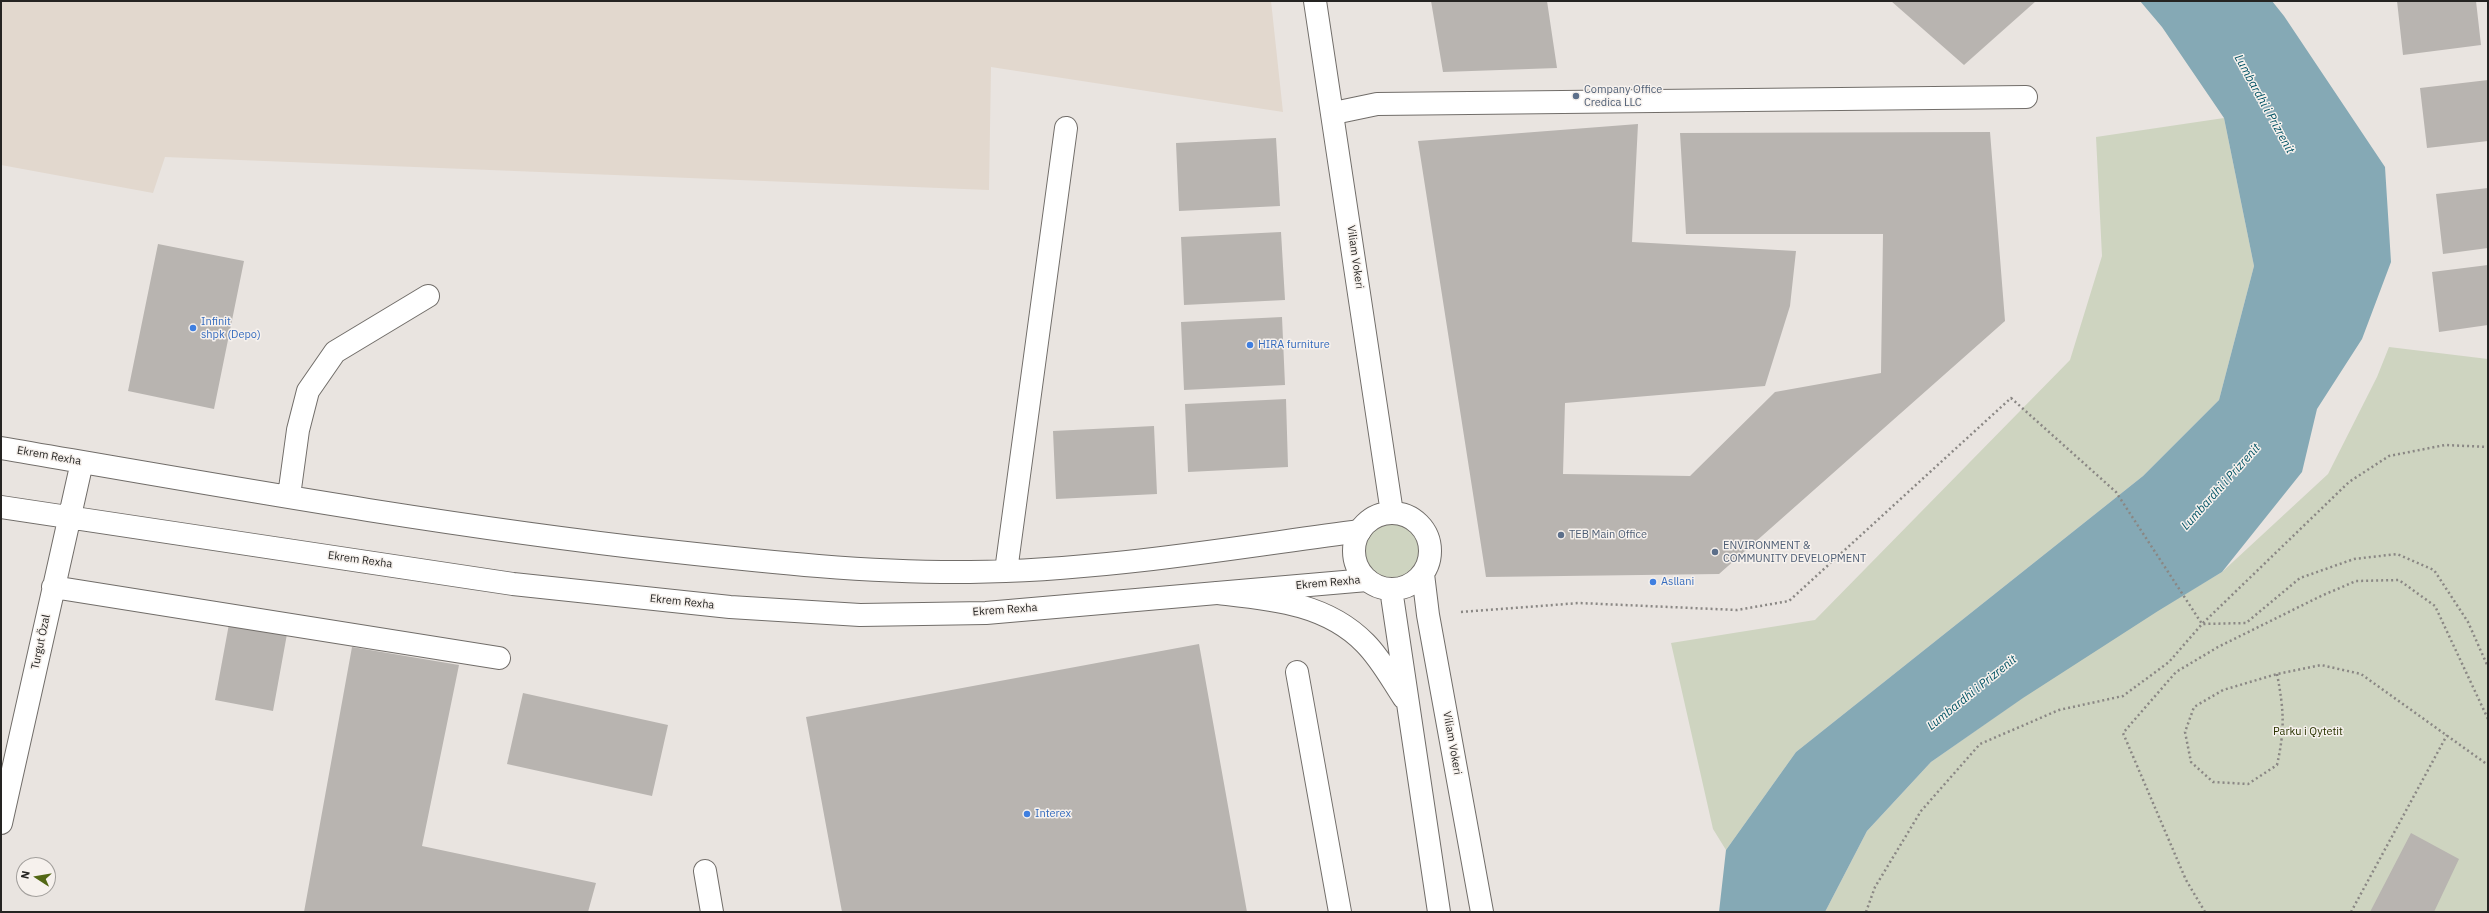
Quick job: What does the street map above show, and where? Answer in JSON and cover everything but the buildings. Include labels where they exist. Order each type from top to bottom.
[{"type":"street","name":"Viliam Vokeri","points":[[1316,1],[1334,113],[1392,513]]},
{"type":"street","points":[[1334,113],[1377,104],[2026,97]]},
{"type":"street","points":[[1006,571],[1066,128]]},
{"type":"street","points":[[289,496],[298,430],[308,391],[335,352],[428,296]]},
{"type":"street","name":"Ekrem Rexha","points":[[1,448],[289,496],[571,540],[821,567],[1006,571],[1117,562],[1360,531]]},
{"type":"street","name":"Turgut Özal","points":[[1,823],[82,462]]},
{"type":"street","name":"Ekrem Rexha","points":[[1,507],[513,584],[730,607],[860,615],[986,613],[1367,580]]},
{"type":"street","points":[[1392,513],[1404,515],[1415,520],[1423,529],[1431,552],[1423,574],[1404,588],[1391,589],[1378,587],[1367,580],[1359,569],[1354,557],[1355,544],[1360,531],[1369,522],[1381,515],[1392,513]]},
{"type":"street","name":"Viliam Vokeri","points":[[1423,574],[1428,615],[1482,912]]},
{"type":"street","points":[[53,587],[499,658]]},
{"type":"street","points":[[1391,589],[1407,704],[1440,912]]},
{"type":"street","points":[[1218,594],[1284,601],[1318,612],[1344,625],[1365,644],[1381,663],[1407,704]]},
{"type":"street","points":[[1297,672],[1340,912]]},
{"type":"street","points":[[705,871],[712,912]]},
{"type":"path","points":[[1428,615],[1579,602],[1737,610],[1789,601],[2011,398],[2116,492],[2202,624]]},
{"type":"path","points":[[1866,912],[1875,887],[1922,811],[1980,744],[2059,710],[2123,696],[2169,662],[2202,624],[2349,482],[2389,456],[2445,445],[2488,447]]},
{"type":"path","points":[[2202,624],[2246,623],[2300,578],[2354,559],[2397,554],[2434,570],[2468,622],[2488,666]]},
{"type":"path","points":[[2205,912],[2186,880],[2123,733],[2176,672],[2218,647],[2321,596],[2356,581],[2399,580],[2435,606],[2488,719]]},
{"type":"path","points":[[2277,674],[2284,710],[2284,736],[2277,765],[2248,784],[2213,782],[2191,762],[2185,732],[2194,707],[2223,690],[2277,674],[2321,665],[2361,674],[2488,765]]},
{"type":"path","points":[[2351,912],[2447,735]]},
{"type":"shaded area","points":[[1,1],[1271,1],[1283,112],[991,67],[989,190],[165,157],[153,193],[1,165]]},
{"type":"green space","points":[[2224,118],[2254,266],[2219,400],[2143,476],[1796,752],[1726,850],[1713,829],[1671,643],[1815,620],[2070,360],[2102,256],[2096,137]]},
{"type":"green space","name":"Parku i Qytetit","points":[[2389,347],[2488,359],[2488,912],[1825,912],[1867,831],[1931,762],[2089,651],[2222,572],[2328,474],[2377,377]]},
{"type":"green space","points":[[1393,520],[1411,526],[1419,534],[1425,552],[1419,570],[1411,578],[1393,584],[1375,578],[1367,570],[1361,552],[1367,534],[1375,526]]},
{"type":"water","name":"Lumbardhi i Prizrenit","points":[[2140,1],[2272,1],[2284,16],[2385,167],[2391,262],[2362,339],[2317,409],[2302,472],[2222,572],[2158,611],[2023,698],[1931,762],[1867,831],[1825,912],[1719,912],[1726,850],[1796,752],[2143,476],[2219,400],[2254,266],[2224,118],[2162,27]]},
{"type":"place","name":"Company Office Credica LLC","points":[[1576,96]]},
{"type":"place","name":"Infinit shpk (Depo)","points":[[193,328]]},
{"type":"place","name":"HIRA furniture","points":[[1250,345]]},
{"type":"place","name":"TEB Main Office","points":[[1561,535]]},
{"type":"place","name":"ENVIRONMENT & COMMUNITY DEVELOPMENT","points":[[1715,552]]},
{"type":"place","name":"Asllani","points":[[1653,582]]},
{"type":"place","name":"Interex","points":[[1027,814]]}]
